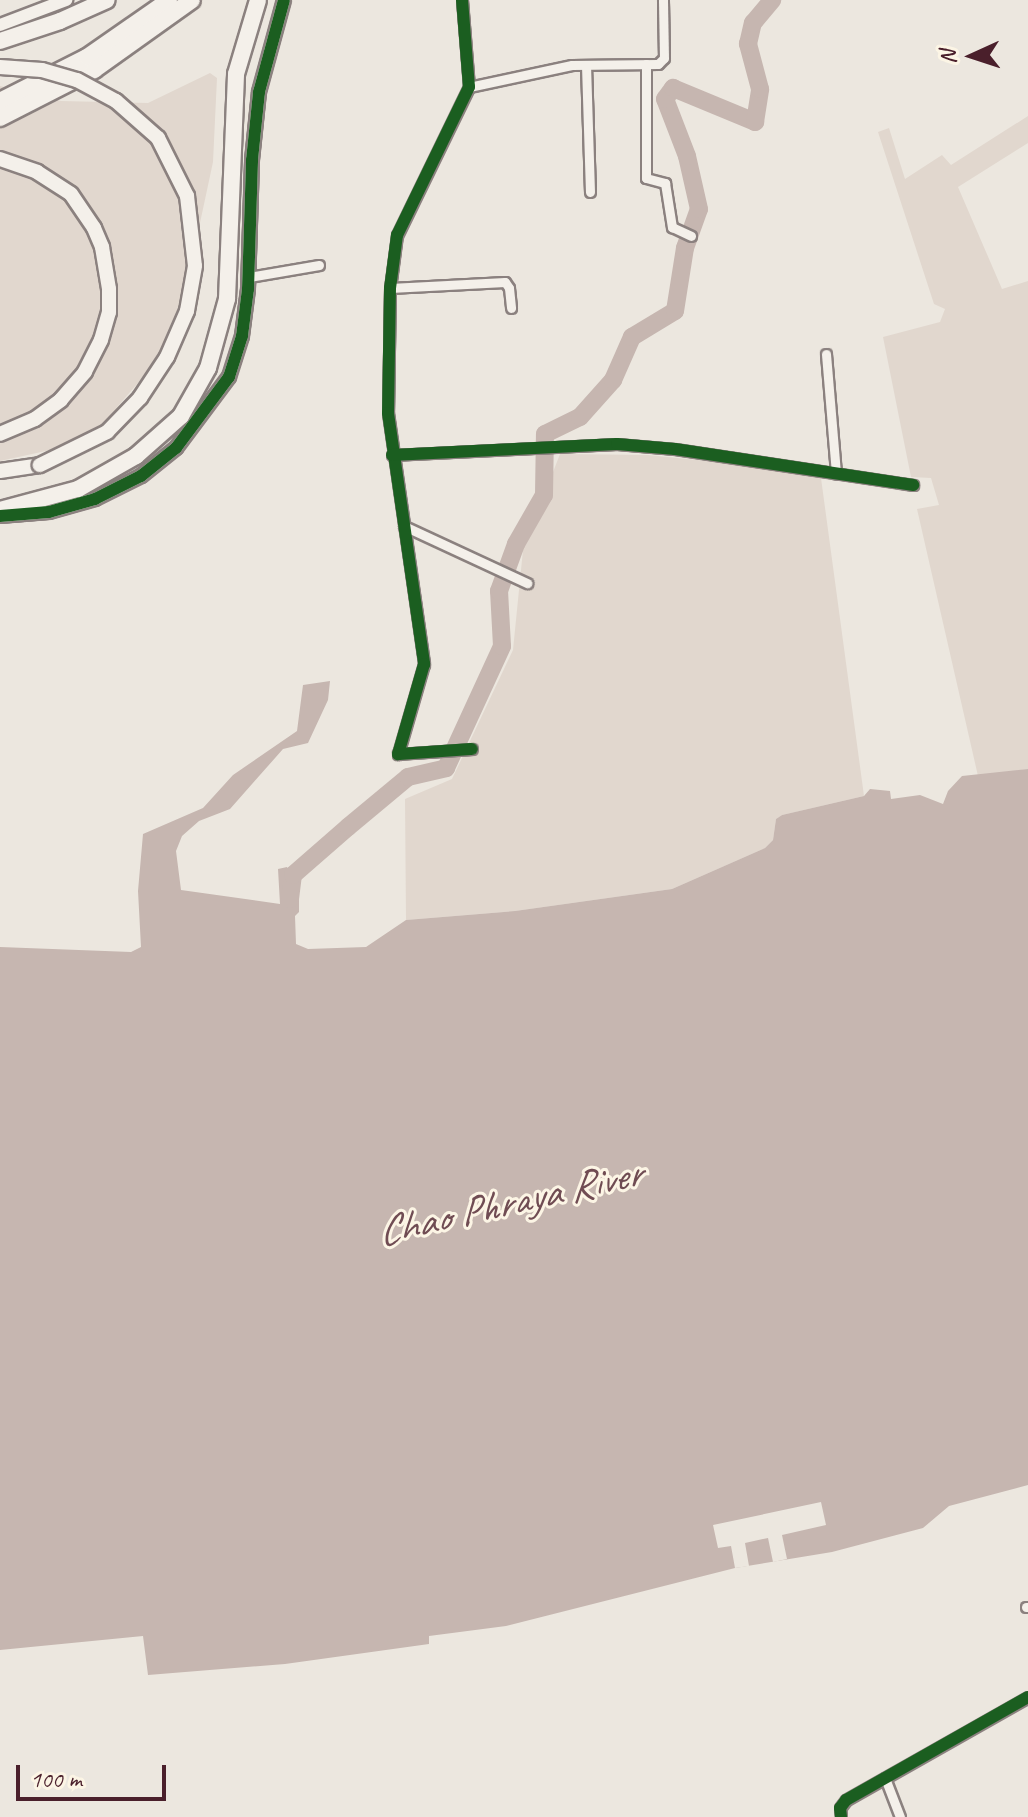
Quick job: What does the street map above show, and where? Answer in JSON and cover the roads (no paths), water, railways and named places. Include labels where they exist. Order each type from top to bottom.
[{"type":"highway","points":[[0,41],[60,21],[107,0]]},
{"type":"highway","points":[[0,101],[87,57],[169,0]]},
{"type":"highway","points":[[0,118],[94,70],[192,0]]},
{"type":"highway","points":[[0,513],[78,489],[136,456],[181,416],[208,368],[227,299],[230,158],[236,74],[258,0]]},
{"type":"main road","points":[[0,67],[42,70],[77,80],[116,101],[158,138],[187,196],[195,266],[187,311],[167,357],[140,398],[107,432],[40,465],[0,471]]},
{"type":"main road","points":[[0,159],[37,172],[71,194],[94,228],[107,267],[109,312],[101,340],[85,372],[61,400],[35,419],[0,434]]},
{"type":"street","points":[[0,25],[66,0]]},
{"type":"street","points":[[0,513],[49,512],[95,499],[141,476],[176,448],[203,416],[229,377],[242,336],[249,277],[252,160],[259,92],[284,0]]},
{"type":"street","points":[[462,0],[469,87],[397,235],[390,288],[388,413],[424,664],[398,754],[472,749]]},
{"type":"street","points":[[469,87],[586,65],[658,64],[664,58],[663,0]]},
{"type":"street","points":[[646,64],[646,175],[649,180],[666,185],[670,221],[678,231],[691,236]]},
{"type":"street","points":[[586,65],[590,192]]},
{"type":"street","points":[[249,277],[319,265]]},
{"type":"street","points":[[390,288],[505,282],[509,288],[511,308]]},
{"type":"street","points":[[826,354],[836,474]]},
{"type":"street","points":[[392,455],[617,444],[675,449],[913,485]]},
{"type":"street","points":[[404,526],[524,582]]},
{"type":"street","points":[[841,1817],[840,1808],[846,1800],[1028,1697]]},
{"type":"street","points":[[885,1778],[900,1817]]},
{"type":"water","name":"Chao Phraya River","points":[[330,681],[328,700],[308,743],[283,749],[230,809],[199,821],[182,836],[176,851],[181,890],[280,904],[278,869],[287,867],[299,896],[299,912],[295,916],[296,944],[308,949],[366,947],[406,920],[515,911],[672,889],[765,848],[773,840],[776,819],[782,815],[864,796],[870,789],[890,791],[891,799],[920,795],[943,804],[948,791],[962,776],[1028,769],[1028,1485],[949,1506],[923,1528],[832,1552],[735,1568],[506,1626],[429,1636],[429,1644],[285,1664],[148,1675],[143,1636],[0,1650],[0,947],[131,952],[141,947],[138,891],[143,834],[203,808],[233,775],[297,731],[303,685]]},
{"type":"waterway","points":[[290,899],[293,875],[348,827],[408,777],[446,768],[502,646],[499,591],[516,544],[544,495],[545,434],[580,417],[613,380],[632,337],[675,311],[685,248],[699,209],[687,156],[665,99],[673,88],[755,122],[760,89],[748,44],[753,23],[772,0]]}]
